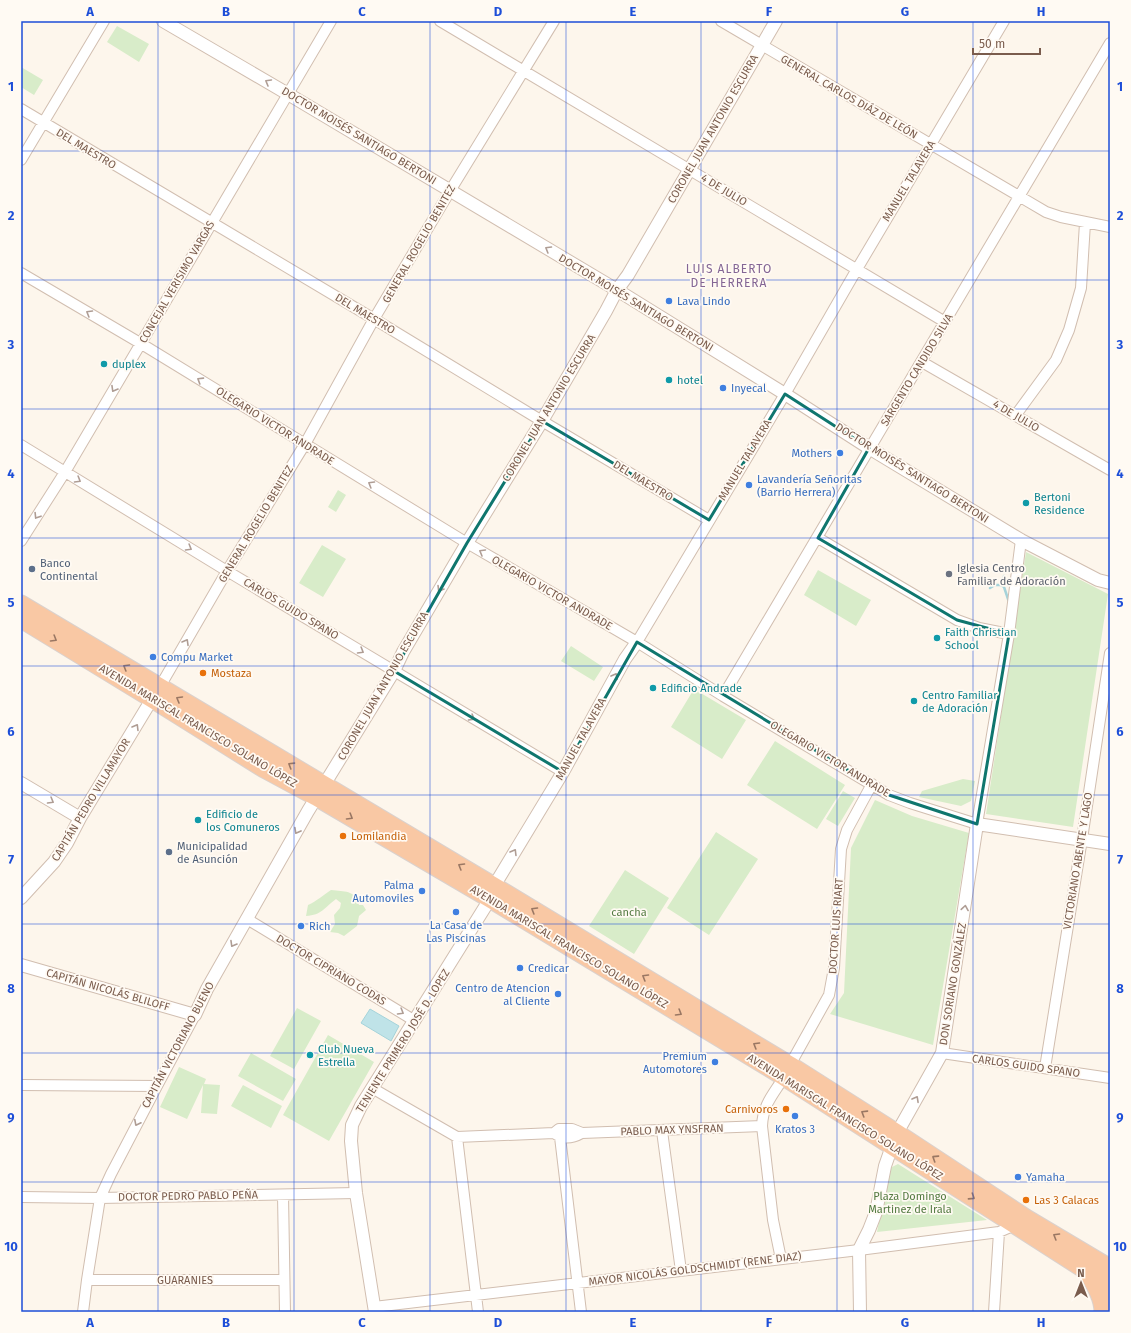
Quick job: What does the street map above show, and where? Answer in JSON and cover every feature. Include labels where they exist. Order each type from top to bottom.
[{"type":"highway","name":"AVENIDA MARISCAL FRANCISCO SOLANO LÓPEZ","points":[[21,604],[155,694]]},
{"type":"highway","name":"AVENIDA MARISCAL FRANCISCO SOLANO LÓPEZ","points":[[21,619],[155,694],[492,892],[787,1071],[895,1140],[1110,1268]]},
{"type":"highway","name":"AVENIDA MARISCAL FRANCISCO SOLANO LÓPEZ","points":[[895,1140],[1015,1225],[1110,1286]]},
{"type":"highway","points":[[1089,1256],[1103,1258],[1110,1256]]},
{"type":"highway","points":[[1088,1273],[1100,1296],[1103,1304],[1103,1312]]},
{"type":"street","points":[[21,160],[104,21]]},
{"type":"street","name":"DOCTOR MOISÉS SANTIAGO BERTONI","points":[[163,21],[617,290],[869,448],[1021,540],[1098,580],[1110,583]]},
{"type":"street","name":"CONCEJAL VERISIMO VARGAS","points":[[21,541],[65,472],[211,222],[331,21]]},
{"type":"street","name":"4 DE JULIO","points":[[440,21],[946,322]]},
{"type":"street","name":"GENERAL ROGELIO BENITEZ","points":[[155,694],[227,571],[305,444],[374,319],[522,70],[554,21]]},
{"type":"street","name":"GENERAL CARLOS DIÁZ DE LEÓN","points":[[721,21],[1046,212],[1060,218],[1110,227]]},
{"type":"street","name":"CORONEL JUAN ANTONIO ESCURRA","points":[[320,792],[394,671],[403,652],[467,543],[542,421],[617,290],[628,275],[776,21]]},
{"type":"street","name":"MANUEL TALAVERA","points":[[492,892],[563,772],[625,659],[637,642],[785,394],[857,268],[1004,21]]},
{"type":"street","name":"SARGENTO CANDIDO SILVA","points":[[723,696],[1110,43]]},
{"type":"street","name":"DEL MAESTRO","points":[[21,109],[42,123],[374,319],[709,520]]},
{"type":"street","points":[[1015,416],[1056,360],[1069,330],[1081,288],[1085,223]]},
{"type":"street","name":"OLEGARIO VICTOR ANDRADE","points":[[21,272],[467,543],[637,642],[723,696],[889,795],[910,804],[978,824],[1110,844]]},
{"type":"street","name":"4 DE JULIO","points":[[922,362],[1110,470]]},
{"type":"street","name":"CARLOS GUIDO SPANO","points":[[21,445],[227,571],[563,772]]},
{"type":"street","points":[[818,538],[957,620],[979,628],[1009,634]]},
{"type":"street","points":[[978,824],[1009,634],[1021,540]]},
{"type":"street","name":"VICTORIANO ABENTE Y LAGO","points":[[1045,1068],[1110,653]]},
{"type":"street","name":"CAPITÁN PEDRO VILLAMAYOR","points":[[21,898],[54,862],[67,843],[80,818],[155,694]]},
{"type":"street","points":[[21,783],[80,818]]},
{"type":"street","name":"DOCTOR LUIS RIART","points":[[781,1259],[773,1220],[762,1126],[763,1115],[765,1107],[787,1071],[829,995],[834,968],[841,849],[848,830],[872,784]]},
{"type":"street","name":"CAPITÁN VICTORIANO BUENO","points":[[83,1312],[100,1198],[207,989],[320,792]]},
{"type":"street","name":"DON SORIANO GONZÁLEZ","points":[[859,1250],[876,1212],[885,1166],[895,1140],[942,1053],[978,824]]},
{"type":"street","name":"TENIENTE PRIMERO JOSÉ D. LOPEZ","points":[[374,1309],[356,1193],[351,1141],[352,1125],[361,1106],[415,1021],[492,892]]},
{"type":"street","name":"DOCTOR CIPRIANO CODAS","points":[[247,919],[415,1021]]},
{"type":"street","name":"CAPITÁN NICOLÁS BLILOFF","points":[[21,965],[195,1015]]},
{"type":"street","name":"CARLOS GUIDO SPANO","points":[[942,1053],[1110,1078]]},
{"type":"street","points":[[21,1085],[157,1086]]},
{"type":"street","points":[[372,1088],[457,1137],[557,1135],[581,1312]]},
{"type":"street","name":"PABLO MAX YNSFRAN","points":[[557,1135],[559,1129],[572,1129],[582,1133],[762,1126]]},
{"type":"street","points":[[662,1131],[681,1271]]},
{"type":"street","points":[[457,1137],[478,1312]]},
{"type":"street","name":"DOCTOR PEDRO PABLO PEÑA","points":[[21,1198],[356,1193]]},
{"type":"street","points":[[284,1195],[285,1312]]},
{"type":"street","name":"MAYOR NICOLÁS GOLDSCHMIDT (RENE DIAZ)","points":[[374,1309],[476,1294],[859,1250],[999,1232],[1015,1225]]},
{"type":"street","points":[[994,1312],[999,1232]]},
{"type":"street","points":[[859,1250],[860,1312]]},
{"type":"street","name":"GUARANIES","points":[[87,1280],[284,1280]]},
{"type":"highlighted area","points":[[785,394],[869,448],[818,538],[957,620],[1009,634],[977,824],[889,795],[637,642],[563,772],[394,671],[467,543],[542,421],[709,520]]},
{"type":"green space","points":[[117,26],[149,44],[139,62],[107,42]]},
{"type":"green space","points":[[21,67],[43,80],[34,95],[21,87]]},
{"type":"green space","points":[[338,490],[346,495],[336,512],[328,507]]},
{"type":"green space","points":[[322,545],[346,559],[323,597],[299,583]]},
{"type":"green space","points":[[1026,552],[1108,594],[1073,827],[986,814]]},
{"type":"green space","points":[[818,570],[871,600],[856,626],[804,595]]},
{"type":"green space","points":[[571,646],[603,667],[594,681],[561,661]]},
{"type":"green space","points":[[694,689],[746,720],[722,759],[671,727]]},
{"type":"green space","points":[[775,741],[845,785],[817,829],[747,785]]},
{"type":"green space","points":[[963,779],[975,781],[971,801],[961,806],[919,797],[922,791]]},
{"type":"green space","points":[[843,791],[855,798],[838,826],[826,819]]},
{"type":"green space","points":[[875,800],[912,816],[969,833],[933,1045],[830,1014],[844,993],[851,848]]},
{"type":"green space","points":[[716,832],[758,859],[709,935],[667,908]]},
{"type":"green space","name":"cancha","points":[[625,870],[669,898],[634,954],[589,926]]},
{"type":"green space","points":[[331,890],[345,891],[352,894],[359,905],[363,905],[366,910],[359,916],[357,926],[344,936],[338,933],[330,932],[335,924],[334,915],[340,908],[341,903],[336,899],[319,913],[306,916],[308,905]]},
{"type":"green space","points":[[297,1008],[321,1021],[294,1069],[270,1056]]},
{"type":"green space","points":[[328,1035],[374,1062],[329,1141],[283,1115]]},
{"type":"green space","points":[[251,1053],[296,1079],[283,1101],[238,1076]]},
{"type":"green space","points":[[179,1067],[206,1079],[204,1084],[220,1085],[217,1114],[201,1113],[203,1085],[187,1119],[160,1107]]},
{"type":"green space","points":[[243,1085],[282,1106],[271,1128],[231,1106]]},
{"type":"green space","name":"Plaza Domingo Martinez de Irala","points":[[898,1164],[987,1220],[877,1232],[889,1172],[892,1167]]},
{"type":"water","points":[[370,1009],[399,1026],[391,1041],[361,1023]]},
{"type":"waterway","points":[[1004,576],[1004,587]]},
{"type":"waterway","points":[[990,588],[995,585],[1001,585],[1004,587],[1009,602]]},
{"type":"place","name":"Lava Lindo","points":[[669,301]]},
{"type":"place","name":"duplex","points":[[104,364]]},
{"type":"place","name":"hotel","points":[[669,380]]},
{"type":"place","name":"Inyecal","points":[[723,388]]},
{"type":"place","name":"Mothers","points":[[840,453]]},
{"type":"place","name":"Lavandería Señoritas (Barrio Herrera)","points":[[749,485]]},
{"type":"place","name":"Bertoni Residence","points":[[1026,503]]},
{"type":"place","name":"Banco Continental","points":[[32,569]]},
{"type":"place","name":"Iglesia Centro Familiar de Adoración","points":[[949,574]]},
{"type":"place","name":"Faith Christian School","points":[[937,638]]},
{"type":"place","name":"Compu Market","points":[[153,657]]},
{"type":"place","name":"Mostaza","points":[[203,673]]},
{"type":"place","name":"Edificio Andrade","points":[[653,688]]},
{"type":"place","name":"Centro Familiar de Adoración","points":[[914,701]]},
{"type":"place","name":"Edificio de los Comuneros","points":[[198,820]]},
{"type":"place","name":"Lomilandia","points":[[343,836]]},
{"type":"place","name":"Municipalidad de Asunción","points":[[169,852]]},
{"type":"place","name":"Palma Automoviles","points":[[422,891]]},
{"type":"place","name":"La Casa de Las Piscinas","points":[[456,912]]},
{"type":"place","name":"Rich","points":[[301,926]]},
{"type":"place","name":"Credicar","points":[[520,968]]},
{"type":"place","name":"Centro de Atencion al Cliente","points":[[558,994]]},
{"type":"place","name":"Club Nueva Estrella","points":[[310,1055]]},
{"type":"place","name":"Premium Automotores","points":[[715,1062]]},
{"type":"place","name":"Carnivoros","points":[[786,1109]]},
{"type":"place","name":"Kratos 3","points":[[795,1116]]},
{"type":"place","name":"Yamaha","points":[[1018,1177]]},
{"type":"place","name":"Las 3 Calacas","points":[[1026,1200]]},
{"type":"district","name":"LUIS ALBERTO DE HERRERA","points":[[729,276]]}]
